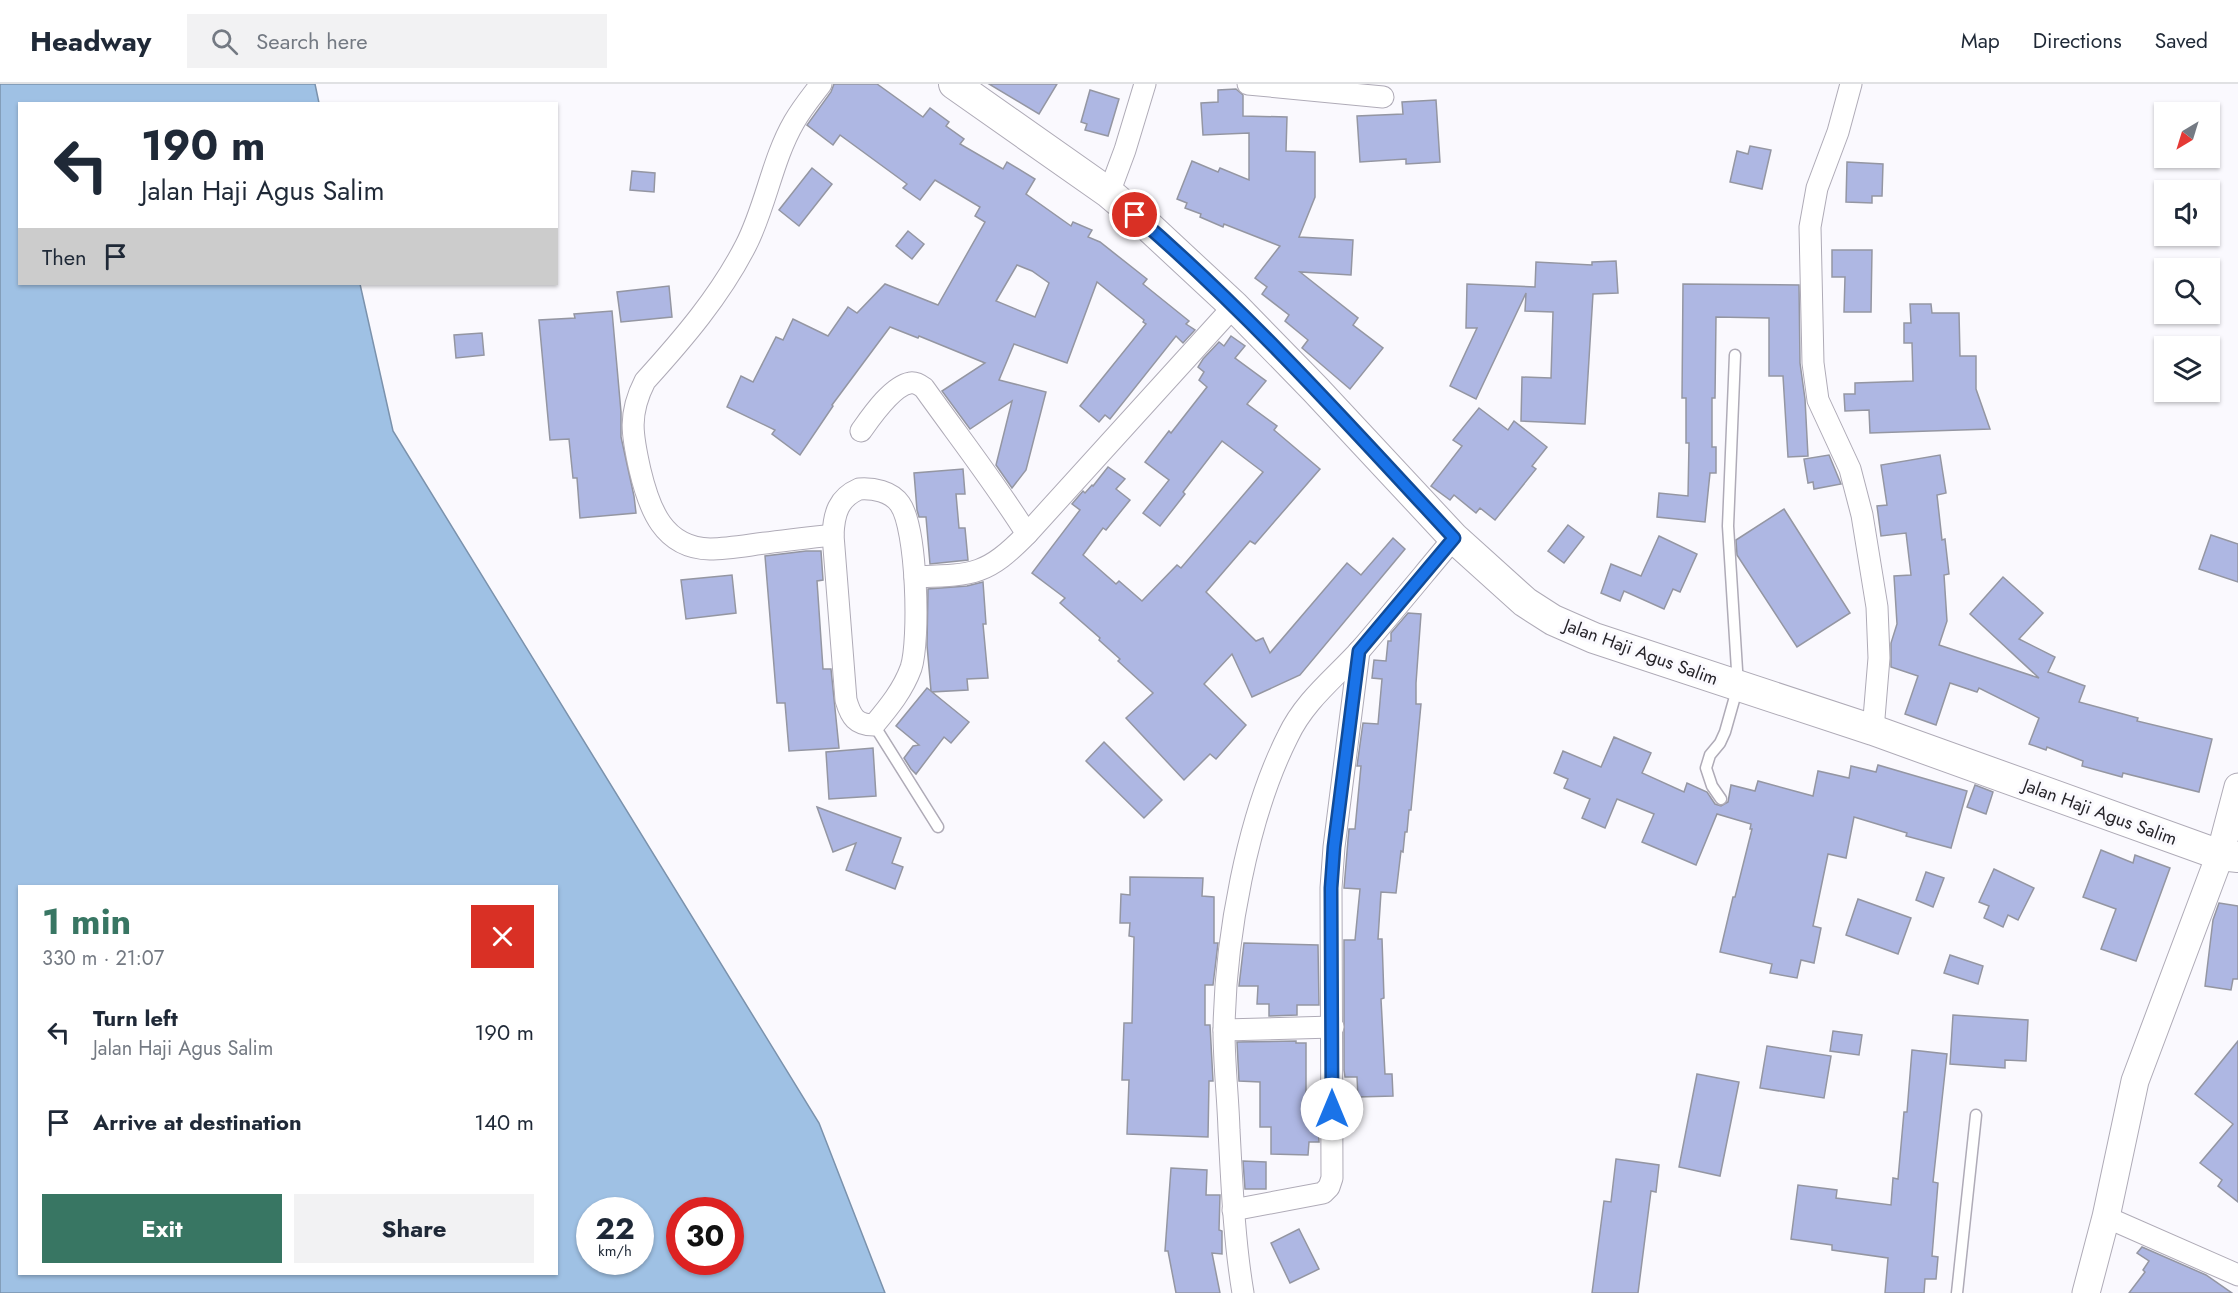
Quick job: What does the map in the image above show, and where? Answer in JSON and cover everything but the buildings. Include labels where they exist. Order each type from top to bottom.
[{"type":"main road","name":"Jalan Haji Agus Salim","points":[[954,84],[1109,193],[1234,306],[1454,538],[1518,596],[1553,620],[1594,638],[1873,730],[2229,856]]},
{"type":"street","points":[[821,84],[794,122],[771,179],[761,213],[746,246],[712,302],[645,381],[637,396],[632,426],[645,490],[652,511],[660,524],[681,541],[694,546],[716,549],[833,535]]},
{"type":"street","points":[[1109,193],[1145,84]]},
{"type":"street","points":[[1248,84],[1383,98]]},
{"type":"street","points":[[1851,84],[1838,132],[1817,188],[1810,226],[1812,332],[1814,382],[1818,400],[1850,469],[1862,515],[1876,607],[1879,658],[1873,730]]},
{"type":"street","points":[[915,577],[968,574],[985,569],[998,561],[1027,534],[1234,306]]},
{"type":"street","points":[[861,431],[878,408],[897,390],[910,383],[924,388],[976,462],[998,487],[1027,534]]},
{"type":"street","points":[[868,489],[890,495],[904,510],[915,577],[915,650],[912,666],[895,700],[874,725],[863,725],[849,711],[846,700],[833,535],[837,510],[841,501],[850,492],[868,489]]},
{"type":"street","points":[[1243,1293],[1233,1210],[1224,1030],[1231,942],[1248,852],[1268,787],[1288,735],[1304,709],[1323,686],[1359,651],[1454,538]]},
{"type":"street","points":[[1233,1210],[1323,1193],[1329,1187],[1332,1178],[1331,888],[1334,847],[1359,651]]},
{"type":"street","points":[[2086,1293],[2106,1217],[2135,1081],[2229,856],[2238,787]]},
{"type":"street","points":[[1224,1030],[1333,1027]]},
{"type":"street","points":[[2106,1217],[2238,1275]]},
{"type":"lane","points":[[1721,800],[1712,786],[1706,768],[1710,755],[1725,732],[1738,686],[1728,526],[1735,355]]},
{"type":"lane","points":[[874,725],[938,827]]},
{"type":"lane","points":[[1957,1293],[1976,1115]]},
{"type":"water","points":[[0,84],[315,84],[319,102],[18,102],[18,285],[360,285],[393,431],[819,1123],[885,1293],[0,1293]]},
{"type":"route","points":[[1135,215],[1234,306],[1454,538],[1359,651],[1334,847],[1331,888],[1332,1109]]}]
